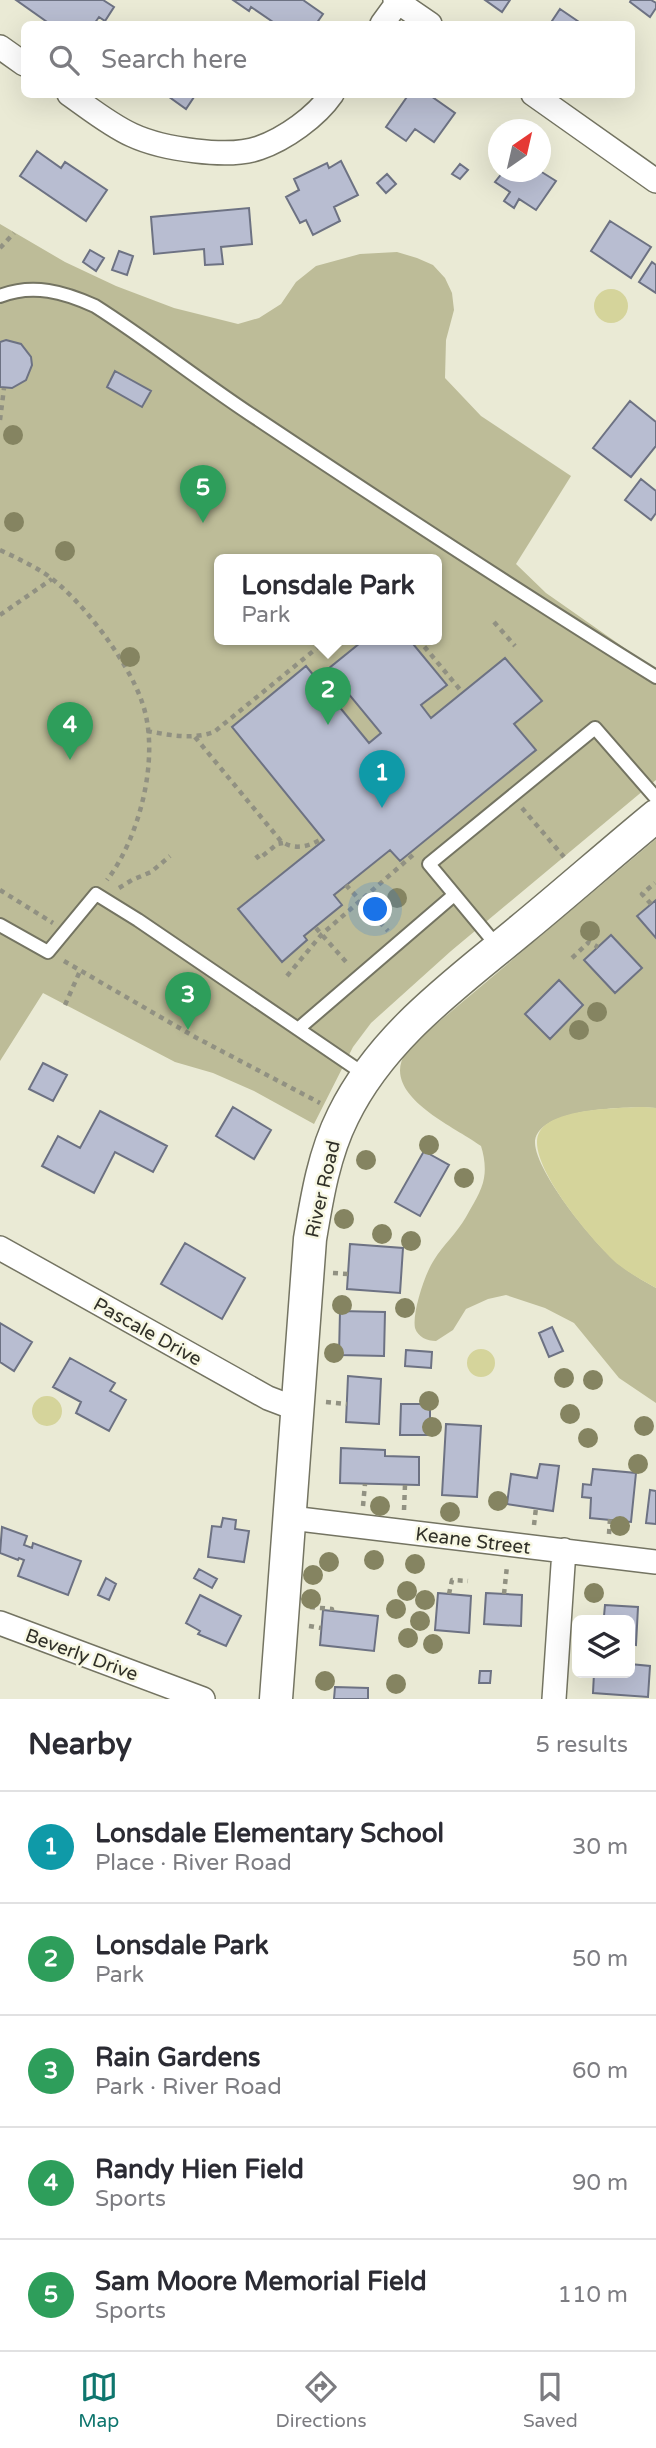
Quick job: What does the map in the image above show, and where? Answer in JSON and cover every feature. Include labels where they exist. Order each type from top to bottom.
[{"type":"main road","name":"River Road","points":[[276,1699],[291,1518],[308,1405],[310,1239],[334,1136],[344,1113],[367,1076],[402,1031],[656,816]]},
{"type":"street","points":[[384,21],[396,1],[426,21]]},
{"type":"street","points":[[0,47],[21,62]]},
{"type":"street","points":[[75,98],[130,135],[160,146],[227,152],[258,148],[298,127],[328,98]]},
{"type":"street","points":[[539,98],[656,181]]},
{"type":"street","name":"Pascale Drive","points":[[0,1248],[268,1398],[308,1405]]},
{"type":"street","name":"Keane Street","points":[[291,1518],[656,1562]]},
{"type":"street","points":[[554,1699],[565,1550]]},
{"type":"street","name":"Beverly Drive","points":[[0,1623],[204,1699]]},
{"type":"lane","points":[[0,296],[35,288],[73,296],[95,306],[252,416],[442,543],[509,582],[656,677]]},
{"type":"lane","points":[[499,948],[429,864],[595,728],[656,798]]},
{"type":"lane","points":[[0,925],[48,952],[96,894],[367,1076]]},
{"type":"lane","points":[[298,1029],[454,895]]},
{"type":"path","points":[[0,248],[14,233]]},
{"type":"path","points":[[0,419],[4,388]]},
{"type":"path","points":[[0,550],[27,562],[68,592],[118,656],[143,705],[149,747],[145,793],[126,851],[96,894]]},
{"type":"path","points":[[0,615],[52,579]]},
{"type":"path","points":[[494,622],[515,646]]},
{"type":"path","points":[[146,731],[194,736],[214,732],[321,645]]},
{"type":"path","points":[[423,645],[462,692]]},
{"type":"path","points":[[194,736],[283,843],[299,847],[323,838]]},
{"type":"path","points":[[512,797],[583,879]]},
{"type":"path","points":[[256,855],[259,859],[283,843]]},
{"type":"path","points":[[288,976],[321,934],[419,850]]},
{"type":"path","points":[[141,878],[170,856]]},
{"type":"path","points":[[651,904],[642,894],[655,883]]},
{"type":"path","points":[[346,885],[398,943]]},
{"type":"path","points":[[0,890],[66,931]]},
{"type":"path","points":[[316,928],[359,977]]},
{"type":"path","points":[[572,958],[589,942],[598,947]]},
{"type":"path","points":[[48,952],[275,1081],[344,1113]]},
{"type":"path","points":[[65,1005],[80,971]]},
{"type":"path","points":[[308,1405],[347,1404]]},
{"type":"path","points":[[363,1511],[365,1484]]},
{"type":"path","points":[[449,1594],[451,1581],[468,1581]]},
{"type":"path","points":[[303,1606],[332,1611]]},
{"type":"green space","points":[[0,224],[65,262],[116,286],[174,308],[238,324],[259,318],[281,304],[296,282],[316,266],[360,254],[397,252],[433,265],[445,278],[452,293],[454,310],[446,340],[445,378],[481,416],[571,476],[516,564],[546,593],[656,670],[656,780],[451,951],[371,1023],[353,1047],[314,1124],[254,1091],[213,1073],[175,1062],[43,993],[0,1061]]},
{"type":"green space","points":[[656,839],[656,1108],[607,1109],[567,1116],[551,1122],[539,1131],[535,1143],[545,1172],[583,1226],[609,1256],[656,1288],[656,1403],[619,1378],[574,1323],[545,1308],[506,1295],[488,1299],[466,1309],[453,1330],[436,1341],[418,1334],[415,1328],[415,1313],[430,1266],[462,1223],[476,1198],[483,1183],[485,1166],[481,1146],[439,1119],[411,1096],[402,1082],[400,1068],[406,1052],[422,1036]]},
{"type":"shaded area","points":[[611,289],[623,294],[628,306],[623,318],[611,323],[599,318],[594,306],[599,294]]},
{"type":"shaded area","points":[[656,1108],[656,1288],[619,1265],[579,1222],[551,1181],[541,1161],[537,1144],[540,1131],[559,1118],[588,1111]]},
{"type":"shaded area","points":[[481,1349],[491,1353],[495,1363],[491,1373],[481,1377],[471,1373],[467,1363],[471,1353]]},
{"type":"shaded area","points":[[47,1396],[58,1400],[62,1411],[58,1422],[47,1426],[36,1422],[32,1411],[36,1400]]},
{"type":"building","points":[[16,0],[103,0],[114,7],[105,21],[99,17],[96,21],[46,21]]},
{"type":"building","points":[[233,0],[303,0],[323,14],[318,21],[272,21],[251,7],[249,11]]},
{"type":"building","points":[[485,0],[510,0],[502,12]]},
{"type":"building","points":[[651,0],[656,3],[656,8],[650,17],[630,2]]},
{"type":"building","points":[[560,9],[578,21],[552,21]]},
{"type":"building","points":[[171,98],[193,98],[186,109]]},
{"type":"building","points":[[406,98],[434,98],[455,113],[434,142],[415,129],[406,141],[386,127]]},
{"type":"building","points":[[37,151],[61,168],[65,162],[107,190],[86,221],[20,176]]},
{"type":"building","points":[[341,161],[358,195],[334,207],[340,221],[313,235],[306,220],[300,223],[286,197],[299,190],[294,179],[327,163],[329,168]]},
{"type":"building","points":[[460,164],[468,170],[460,179],[452,174]]},
{"type":"building","points":[[387,174],[396,184],[386,193],[377,183]]},
{"type":"building","points":[[551,178],[556,181],[536,210],[519,199],[514,208],[504,201],[510,192],[495,182],[551,182]]},
{"type":"building","points":[[249,208],[252,244],[221,247],[223,264],[205,265],[204,249],[154,254],[151,217]]},
{"type":"building","points":[[610,221],[651,247],[631,278],[591,251]]},
{"type":"building","points":[[90,250],[104,258],[96,271],[83,262]]},
{"type":"building","points":[[119,251],[133,256],[127,275],[112,270]]},
{"type":"building","points":[[652,262],[656,265],[656,293],[639,282]]},
{"type":"building","points":[[6,340],[21,344],[31,357],[32,365],[26,380],[12,388],[0,387],[0,342]]},
{"type":"building","points":[[115,371],[151,391],[142,407],[107,387]]},
{"type":"building","points":[[630,401],[656,422],[656,446],[631,477],[593,448]]},
{"type":"building","points":[[641,479],[656,491],[656,513],[651,520],[625,500]]},
{"type":"building","points":[[358,645],[414,645],[447,685],[421,705],[431,718],[505,658],[542,701],[514,724],[536,750],[400,861],[390,850],[334,895],[342,905],[304,936],[307,940],[282,962],[238,909],[324,840],[232,727],[306,666],[369,743],[381,733],[328,669]]},
{"type":"building","points":[[656,900],[656,938],[637,916]]},
{"type":"building","points":[[611,935],[642,968],[615,993],[584,960]]},
{"type":"building","points":[[559,980],[583,1005],[550,1039],[525,1014]]},
{"type":"building","points":[[43,1063],[67,1075],[53,1101],[29,1089]]},
{"type":"building","points":[[233,1107],[271,1130],[254,1159],[216,1136]]},
{"type":"building","points":[[100,1111],[167,1146],[153,1172],[115,1152],[94,1193],[42,1166],[58,1136],[80,1148]]},
{"type":"building","points":[[424,1151],[449,1165],[420,1216],[395,1202]]},
{"type":"building","points":[[185,1243],[245,1278],[222,1319],[161,1284]]},
{"type":"building","points":[[350,1244],[403,1248],[400,1293],[347,1289]]},
{"type":"building","points":[[340,1311],[385,1312],[384,1356],[339,1355]]},
{"type":"building","points":[[0,1323],[32,1342],[14,1371],[0,1362]]},
{"type":"building","points":[[552,1327],[563,1351],[549,1357],[539,1333]]},
{"type":"building","points":[[406,1350],[432,1352],[431,1368],[405,1366]]},
{"type":"building","points":[[70,1358],[115,1383],[110,1391],[126,1400],[109,1431],[76,1413],[81,1402],[53,1387]]},
{"type":"building","points":[[348,1376],[381,1379],[379,1424],[346,1422]]},
{"type":"building","points":[[401,1404],[430,1404],[430,1435],[400,1435]]},
{"type":"building","points":[[446,1424],[481,1426],[477,1497],[442,1495]]},
{"type":"building","points":[[341,1448],[385,1450],[385,1456],[419,1457],[419,1485],[340,1483]]},
{"type":"building","points":[[540,1464],[559,1466],[553,1511],[507,1504],[511,1474],[537,1478]]},
{"type":"building","points":[[593,1469],[636,1473],[631,1522],[590,1518],[591,1498],[582,1497],[583,1484],[591,1485]]},
{"type":"building","points":[[650,1490],[656,1491],[656,1524],[646,1523]]},
{"type":"building","points":[[223,1518],[236,1520],[235,1529],[249,1531],[244,1562],[208,1557],[212,1526],[221,1527]]},
{"type":"building","points":[[2,1527],[27,1536],[24,1545],[32,1548],[33,1543],[81,1561],[68,1595],[18,1576],[24,1560],[0,1553]]},
{"type":"building","points":[[199,1569],[217,1579],[212,1588],[194,1578]]},
{"type":"building","points":[[106,1578],[116,1584],[109,1600],[98,1595]]},
{"type":"building","points":[[438,1593],[471,1596],[469,1633],[435,1630]]},
{"type":"building","points":[[486,1593],[522,1595],[521,1626],[484,1624]]},
{"type":"building","points":[[200,1595],[241,1616],[226,1646],[198,1634],[200,1631],[186,1623]]},
{"type":"building","points":[[605,1605],[638,1607],[636,1645],[635,1615],[604,1615]]},
{"type":"building","points":[[323,1610],[378,1616],[374,1651],[320,1645]]},
{"type":"building","points":[[635,1664],[650,1666],[648,1697],[593,1693],[594,1678],[635,1678]]},
{"type":"building","points":[[480,1671],[491,1671],[490,1683],[479,1683]]},
{"type":"building","points":[[335,1687],[368,1688],[368,1699],[334,1699]]},
{"type":"place","name":"Sam Moore Memorial Field","points":[[203,523]]},
{"type":"place","name":"Lonsdale Park","points":[[328,725]]},
{"type":"place","name":"Randy Hien Field","points":[[70,760]]},
{"type":"place","name":"Lonsdale Elementary School","points":[[382,808]]},
{"type":"place","name":"Rain Gardens","points":[[188,1030]]}]
